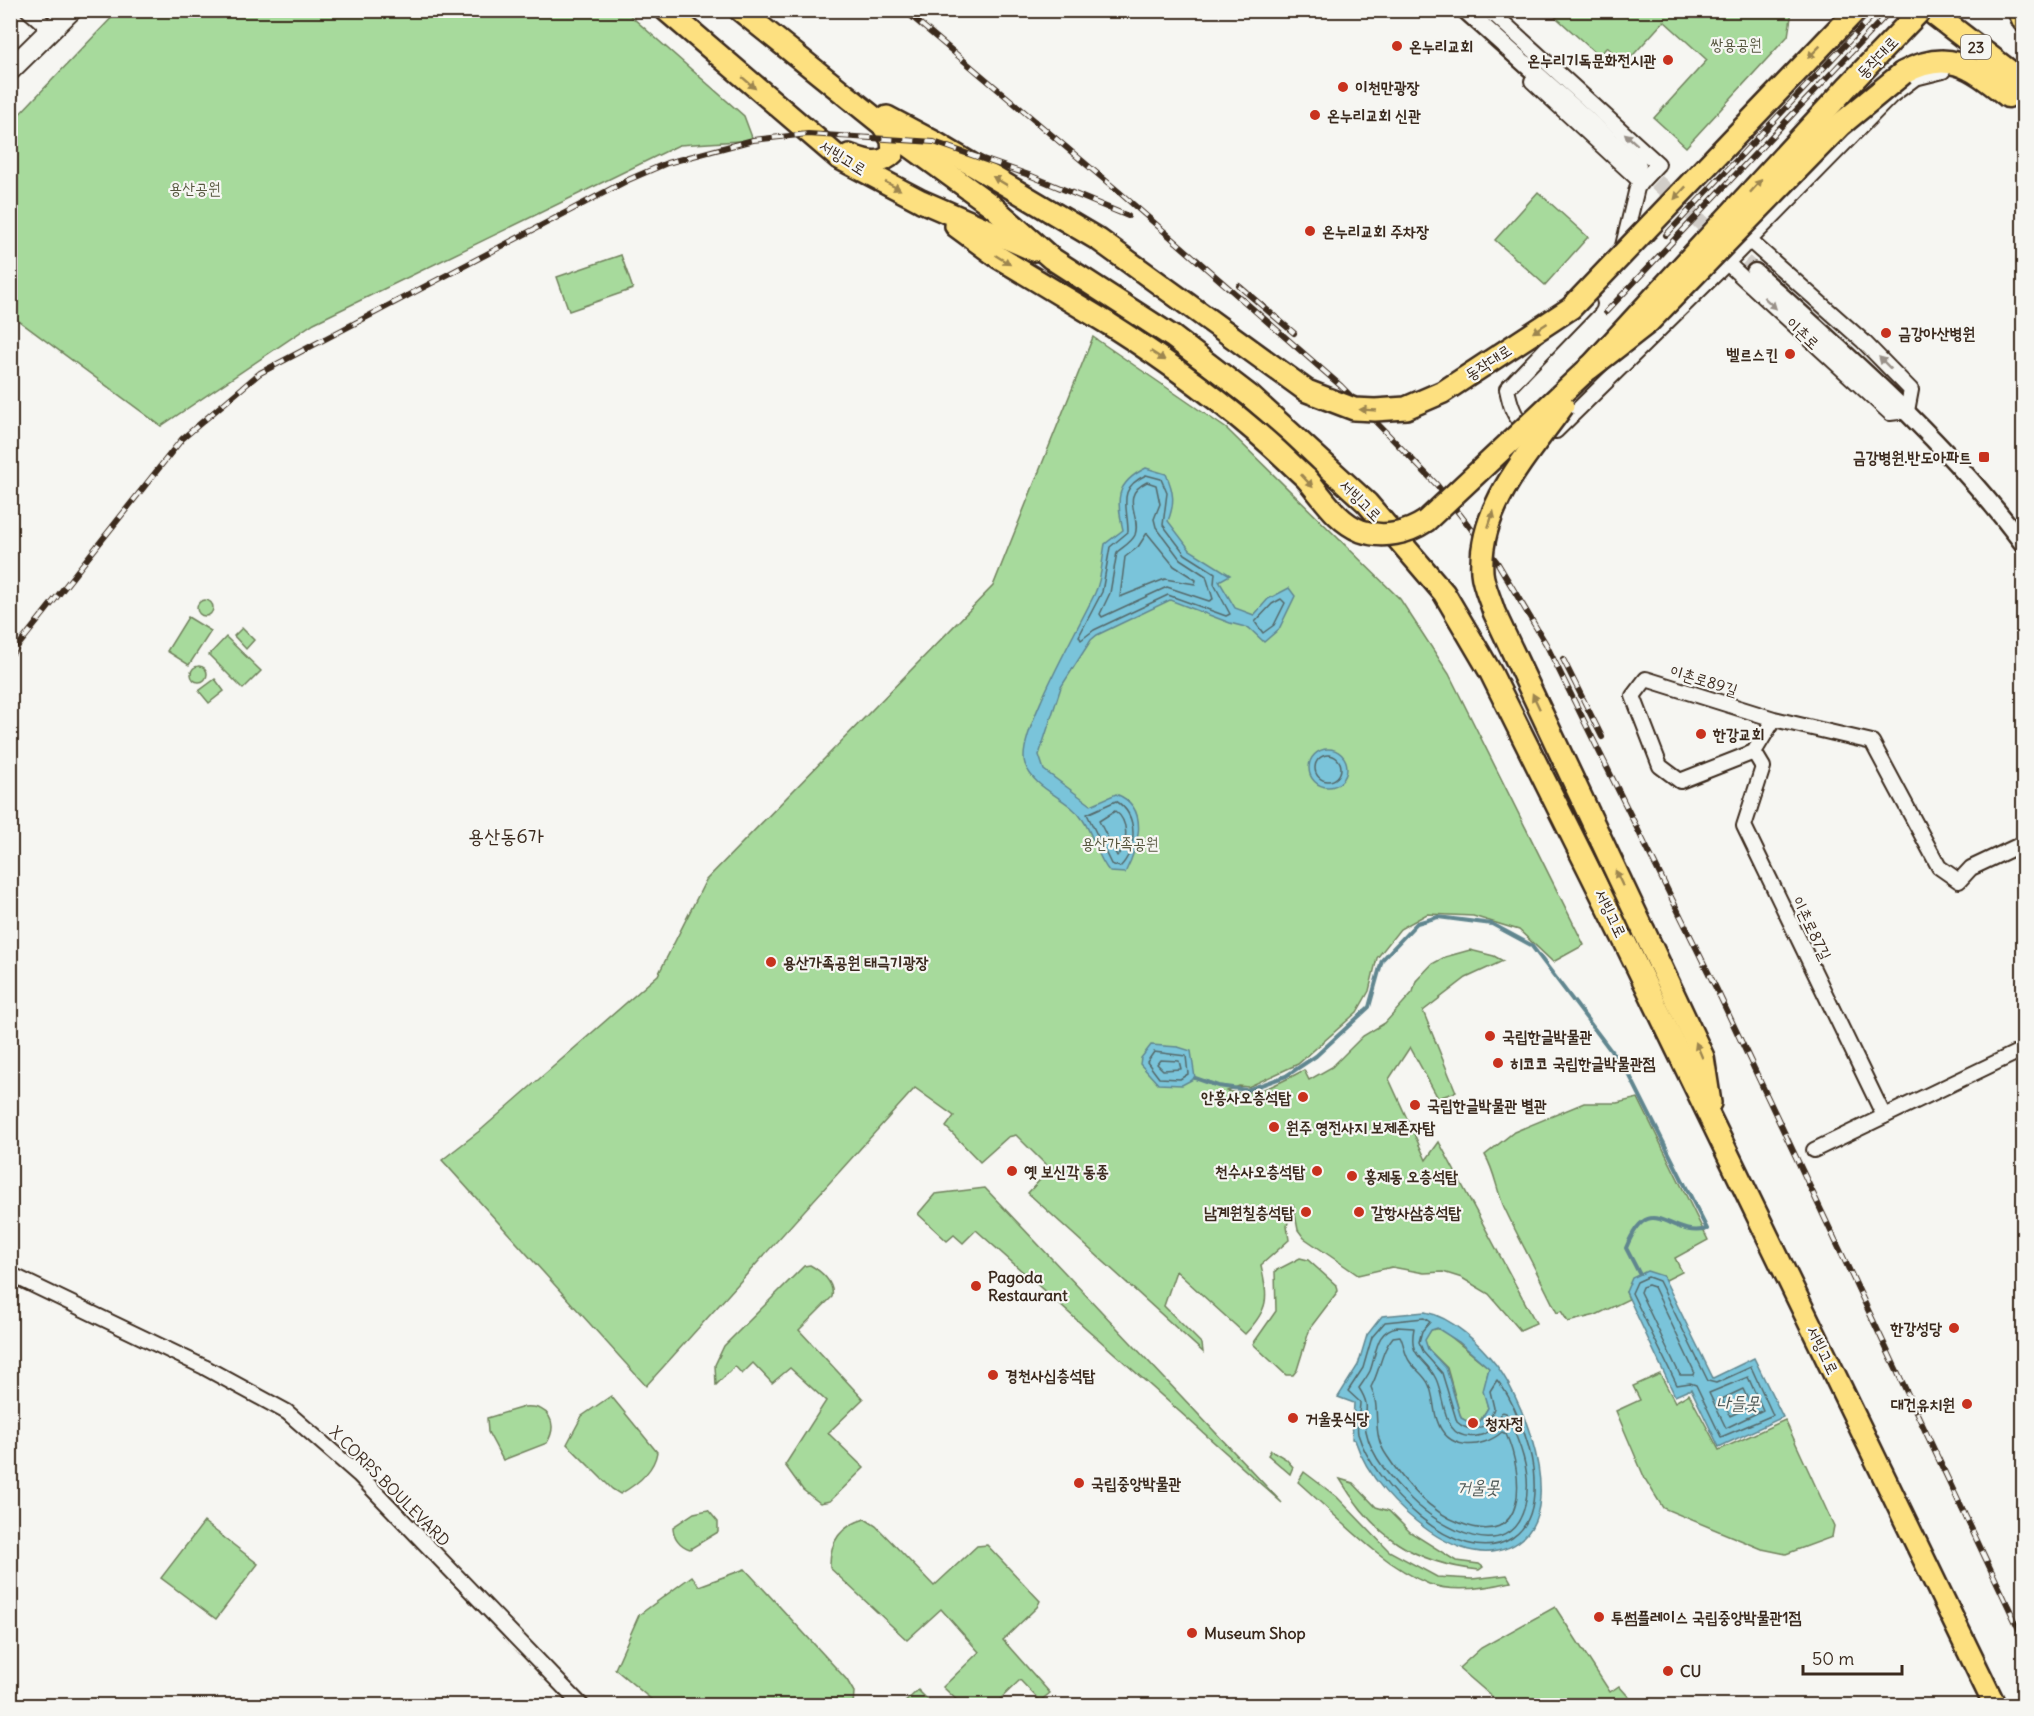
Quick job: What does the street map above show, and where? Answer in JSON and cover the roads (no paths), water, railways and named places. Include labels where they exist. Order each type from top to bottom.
[{"type":"highway","name":"23","points":[[1929,10],[2018,94]]},
{"type":"highway","points":[[2019,10],[2024,21]]},
{"type":"highway","points":[[1589,368],[1648,322],[1840,125],[1903,73],[1933,62],[1953,62],[1975,70],[2018,94]]},
{"type":"highway","points":[[1942,71],[1965,73],[2018,94]]},
{"type":"main road","points":[[10,70],[71,10]]},
{"type":"main road","name":"서빙고로","points":[[666,10],[839,158],[921,201],[1051,258]]},
{"type":"main road","name":"서빙고로","points":[[740,10],[882,124],[991,205],[1051,258],[1173,337],[1250,396],[1367,503],[1444,593],[1491,672],[1995,1706]]},
{"type":"main road","name":"동작대로","points":[[852,99],[934,141],[1099,240],[1306,391],[1354,409],[1406,408],[1443,392],[1571,308],[1856,10]]},
{"type":"main road","name":"동작대로","points":[[1589,368],[1921,10]]},
{"type":"main road","points":[[825,147],[871,162],[886,160],[893,153],[892,141],[882,124]]},
{"type":"main road","points":[[921,201],[998,257],[1109,324],[1181,371],[1262,438],[1306,479],[1340,518],[1361,531],[1383,535],[1409,531],[1426,521],[1589,368]]},
{"type":"main road","points":[[1589,368],[1499,496],[1485,537],[1482,574],[1494,612],[1702,1057],[1714,1127]]},
{"type":"street","points":[[28,10],[51,30]]},
{"type":"street","points":[[1460,10],[1469,23],[1640,173]]},
{"type":"street","points":[[1466,10],[1640,173]]},
{"type":"street","points":[[1484,10],[1496,16],[1658,164],[1640,173]]},
{"type":"street","points":[[1640,173],[1616,276],[1508,389],[1511,408],[1520,423],[1537,430],[1556,431],[1727,263],[1891,96],[1916,78],[1942,71]]},
{"type":"street","name":"이촌로","points":[[1749,240],[1863,341],[1911,390],[1907,411]]},
{"type":"street","name":"이촌로","points":[[1727,263],[1890,413],[1907,411]]},
{"type":"street","name":"이촌로","points":[[1755,272],[1907,411],[2000,513],[2024,545]]},
{"type":"street","name":"이촌로89길","points":[[1754,752],[1680,781],[1660,765],[1633,696],[1646,680],[1774,718],[1872,742],[1939,867],[1959,881],[1971,868],[2024,843]]},
{"type":"street","points":[[1754,752],[1774,718]]},
{"type":"street","name":"이촌로87길","points":[[1754,752],[1763,767],[1744,826],[1884,1116]]},
{"type":"street","points":[[1814,1150],[2024,1049]]},
{"type":"street","name":"X CORPS BOULEVARD","points":[[10,1274],[204,1367],[287,1412],[359,1475],[582,1706]]},
{"type":"water","points":[[1146,468],[1166,474],[1173,498],[1168,521],[1190,550],[1230,575],[1219,581],[1235,608],[1254,615],[1268,599],[1289,588],[1295,596],[1279,629],[1264,642],[1249,628],[1170,600],[1091,640],[1061,687],[1039,755],[1044,770],[1091,805],[1116,794],[1127,800],[1134,809],[1138,819],[1138,830],[1134,852],[1125,873],[1110,872],[1087,826],[1077,812],[1044,788],[1030,773],[1025,764],[1025,750],[1039,705],[1097,587],[1105,544],[1123,530],[1119,501],[1123,486]]},
{"type":"water","points":[[1328,749],[1341,755],[1347,768],[1341,781],[1328,787],[1315,781],[1309,768],[1315,755]]},
{"type":"water","points":[[1151,1045],[1178,1047],[1191,1051],[1195,1078],[1182,1085],[1158,1084],[1140,1064],[1141,1058]]},
{"type":"water","name":"나들못","points":[[1647,1271],[1663,1276],[1713,1378],[1754,1358],[1783,1417],[1719,1447],[1691,1389],[1675,1396],[1626,1292],[1632,1278]]},
{"type":"water","name":"거울못","points":[[1425,1312],[1445,1319],[1482,1349],[1497,1366],[1509,1385],[1521,1409],[1538,1467],[1540,1496],[1535,1521],[1521,1540],[1497,1551],[1479,1552],[1444,1540],[1406,1513],[1367,1467],[1355,1440],[1352,1439],[1354,1403],[1338,1397],[1358,1365],[1367,1335],[1382,1316]],"holes":[[[1437,1328],[1459,1342],[1489,1368],[1483,1391],[1488,1408],[1480,1421],[1470,1423],[1461,1418],[1446,1368],[1428,1349],[1425,1340],[1431,1330]]]},
{"type":"waterway","points":[[1195,1078],[1218,1086],[1247,1090],[1286,1076],[1316,1056],[1369,1007],[1382,960],[1417,923],[1438,917],[1492,924],[1531,945],[1630,1076],[1707,1229],[1682,1228],[1653,1218],[1644,1221],[1635,1230],[1626,1248],[1639,1273]]},
{"type":"tunnel","points":[[1638,165],[1755,272]]},
{"type":"railway","points":[[904,10],[1119,192],[1341,386],[1437,485],[1497,562],[1546,644],[1717,990],[2024,1640]]},
{"type":"railway","points":[[1666,235],[1878,10]]},
{"type":"railway","points":[[1606,312],[1891,10]]},
{"type":"railway","points":[[10,656],[182,439],[260,373],[628,180],[667,163],[753,140],[808,134],[934,142],[1029,175],[1128,216]]},
{"type":"railway","points":[[1239,286],[1294,333]]},
{"type":"railway","points":[[1563,659],[1602,737]]},
{"type":"place","name":"온누리교회","points":[[1397,46]]},
{"type":"place","name":"온누리기독문화전시관","points":[[1668,60]]},
{"type":"place","name":"이천만광장","points":[[1343,87]]},
{"type":"place","name":"온누리교회 신관","points":[[1315,115]]},
{"type":"place","name":"온누리교회 주차장","points":[[1310,231]]},
{"type":"place","name":"금강아산병원","points":[[1886,333]]},
{"type":"place","name":"벨르스킨","points":[[1790,354]]},
{"type":"place","name":"금강병원.반도아파트","points":[[1984,457]]},
{"type":"place","name":"한강교회","points":[[1701,734]]},
{"type":"place","name":"용산가족공원 태극기광장","points":[[771,962]]},
{"type":"place","name":"국립한글박물관","points":[[1490,1036]]},
{"type":"place","name":"히코코 국립한글박물관점","points":[[1498,1063]]},
{"type":"place","name":"안흥사오층석탑","points":[[1303,1097]]},
{"type":"place","name":"국립한글박물관 별관","points":[[1415,1105]]},
{"type":"place","name":"원주 영전사지 보제존자탑","points":[[1274,1127]]},
{"type":"place","name":"옛 보신각 동종","points":[[1012,1171]]},
{"type":"place","name":"천수사오층석탑","points":[[1317,1171]]},
{"type":"place","name":"홍제동 오층석탑","points":[[1352,1176]]},
{"type":"place","name":"남계원칠층석탑","points":[[1306,1212]]},
{"type":"place","name":"갈항사삼층석탑","points":[[1359,1212]]},
{"type":"place","name":"Pagoda Restaurant","points":[[976,1286]]},
{"type":"place","name":"한강성당","points":[[1954,1328]]},
{"type":"place","name":"경천사십층석탑","points":[[993,1375]]},
{"type":"place","name":"대건유치원","points":[[1967,1404]]},
{"type":"place","name":"거울못식당","points":[[1293,1418]]},
{"type":"place","name":"청자정","points":[[1473,1423]]},
{"type":"place","name":"국립중앙박물관","points":[[1079,1483]]},
{"type":"place","name":"투썸플레이스 국립중앙박물관1점","points":[[1599,1617]]},
{"type":"place","name":"Museum Shop","points":[[1192,1633]]},
{"type":"place","name":"CU","points":[[1668,1671]]},
{"type":"district","name":"용산동6가","points":[[506,835]]},
{"type":"park label","name":"쌍용공원","points":[[1736,44]]},
{"type":"park label","name":"용산공원","points":[[195,188]]},
{"type":"park label","name":"용산가족공원","points":[[1120,843]]}]
